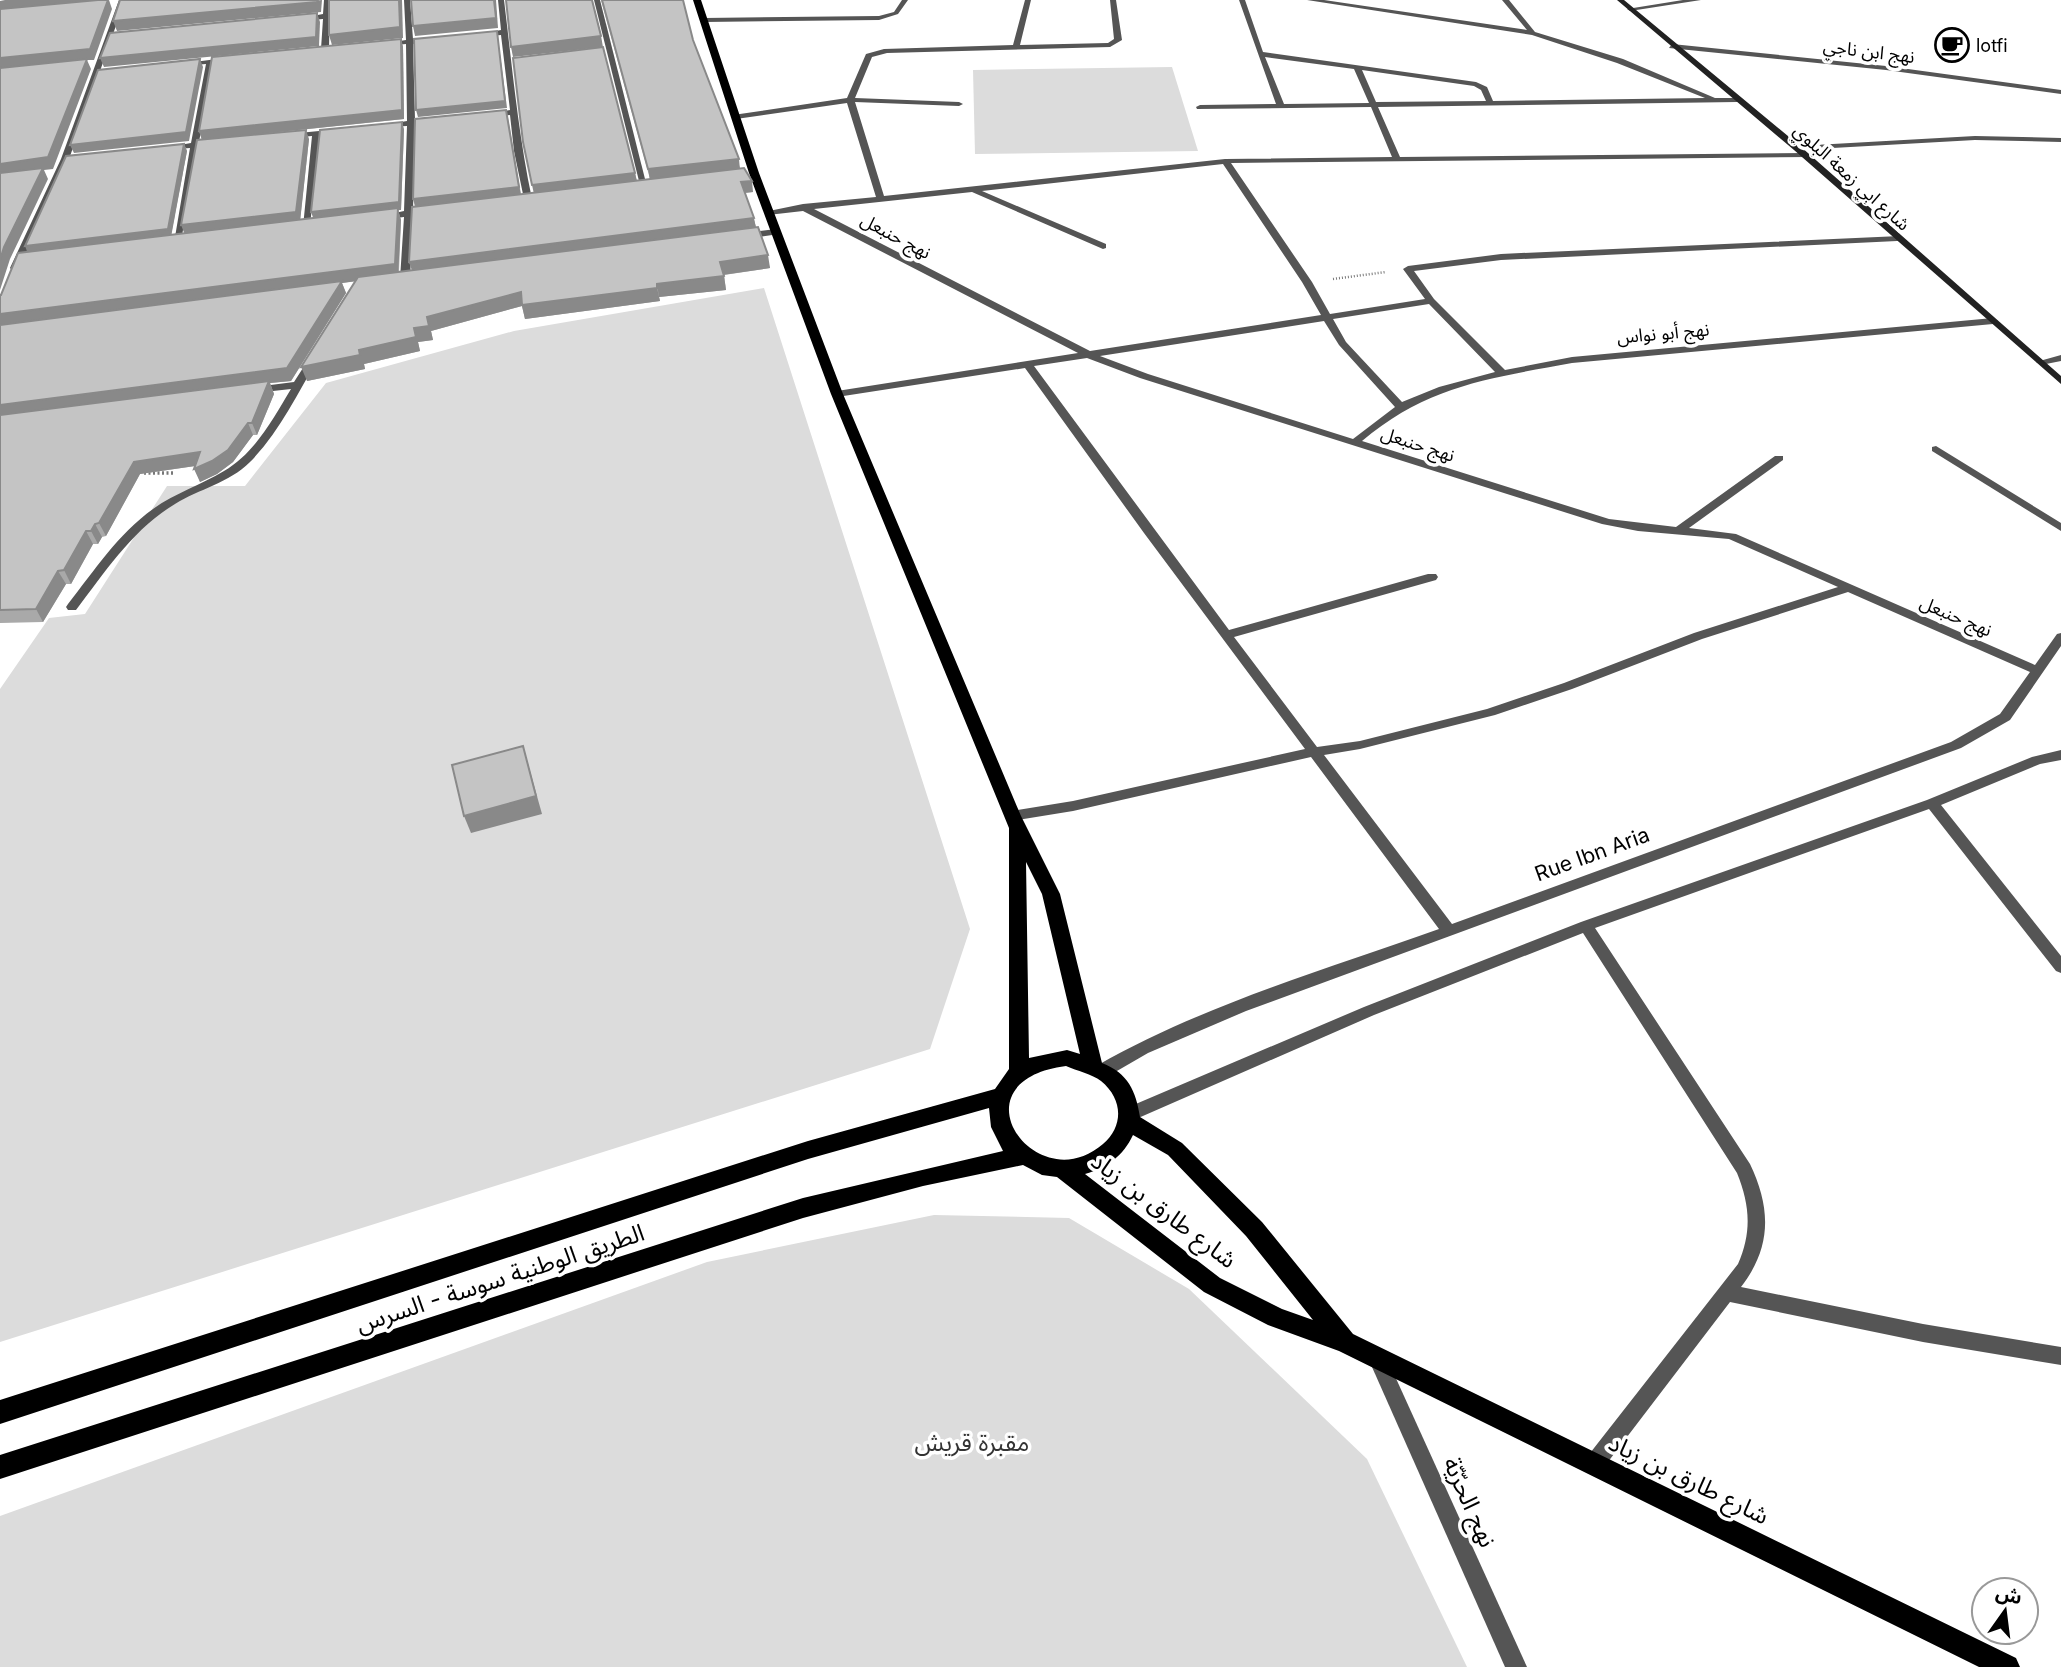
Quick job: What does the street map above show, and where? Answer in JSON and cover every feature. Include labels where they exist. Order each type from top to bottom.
[{"type":"main road","points":[[697,0],[736,117],[747,174],[768,212],[803,298],[837,394],[1014,821],[1051,894],[1098,1067]]},
{"type":"main road","name":"شارع ابي زمعة البلوي","points":[[1620,0],[1806,155],[1897,239],[2061,381]]},
{"type":"main road","points":[[1014,821],[1019,1072]]},
{"type":"main road","points":[[1067,1058],[1098,1067],[1123,1089],[1130,1118],[1123,1140],[1108,1156],[1088,1166],[1065,1170],[1041,1166],[1021,1156],[1005,1138],[998,1117],[1001,1096],[1019,1072],[1041,1061],[1067,1058]]},
{"type":"main road","name":"الطريق الوطنية سوسة - السرس","points":[[0,1412],[808,1150],[1001,1096]]},
{"type":"main road","name":"شارع طارق بن زياد","points":[[1130,1118],[1175,1149],[1254,1229],[1345,1342]]},
{"type":"main road","name":"الطريق الوطنية سوسة - السرس","points":[[0,1467],[803,1208],[923,1177],[1021,1156]]},
{"type":"main road","name":"شارع طارق بن زياد","points":[[1065,1170],[1212,1284],[1276,1317],[1345,1342],[2007,1667]]},
{"type":"street","points":[[325,49],[327,0]]},
{"type":"street","points":[[405,279],[409,214],[410,42],[407,0]]},
{"type":"street","points":[[501,0],[514,112],[528,199]]},
{"type":"street","points":[[597,0],[644,185]]},
{"type":"street","points":[[704,20],[879,18],[896,13],[905,0]]},
{"type":"street","points":[[1016,47],[1028,0]]},
{"type":"street","points":[[881,200],[850,100],[868,58],[876,52],[1099,46],[1114,43],[1118,40],[1113,0]]},
{"type":"street","points":[[1242,0],[1259,54],[1281,106]]},
{"type":"street","points":[[1310,0],[1533,33],[1620,61],[1715,100]]},
{"type":"street","points":[[1506,0],[1533,33]]},
{"type":"street","points":[[1630,9],[1698,0]]},
{"type":"street","points":[[13,272],[65,159],[107,37],[122,2]]},
{"type":"street","points":[[107,5],[134,3]]},
{"type":"street","points":[[293,19],[328,16]]},
{"type":"street","points":[[465,36],[506,32]]},
{"type":"street","points":[[107,37],[120,36]]},
{"type":"street","points":[[374,45],[438,39]]},
{"type":"street","name":"نهج ابن ناجي","points":[[1672,46],[1885,68],[2061,92]]},
{"type":"street","points":[[312,51],[337,48]]},
{"type":"street","points":[[595,53],[608,51]]},
{"type":"street","points":[[1259,54],[1476,84],[1484,89],[1492,103]]},
{"type":"street","points":[[172,65],[236,58]]},
{"type":"street","points":[[509,62],[521,60]]},
{"type":"street","points":[[177,241],[210,61]]},
{"type":"street","points":[[83,65],[107,72]]},
{"type":"street","points":[[1357,67],[1396,159]]},
{"type":"street","points":[[736,117],[850,100],[959,104]]},
{"type":"street","points":[[1200,107],[1737,100]]},
{"type":"street","points":[[474,116],[514,112]]},
{"type":"street","points":[[382,126],[448,119]]},
{"type":"street","points":[[275,137],[356,129]]},
{"type":"street","points":[[306,225],[316,133]]},
{"type":"street","points":[[1797,148],[1975,138],[2061,139]]},
{"type":"street","points":[[155,149],[220,142]]},
{"type":"street","points":[[768,212],[1225,161],[1806,155]]},
{"type":"street","points":[[65,159],[78,158]]},
{"type":"street","points":[[1225,161],[1307,282],[1342,343],[1401,407]]},
{"type":"street","points":[[47,175],[58,173]]},
{"type":"street","points":[[631,186],[658,183]]},
{"type":"street","points":[[975,190],[1103,246]]},
{"type":"street","points":[[515,201],[541,197]]},
{"type":"street","name":"نهج حنبعل","points":[[803,207],[1091,356],[1144,376],[1606,522],[1635,529],[1709,532],[1732,536],[2036,670]]},
{"type":"street","points":[[370,218],[435,211]]},
{"type":"street","points":[[293,227],[318,224]]},
{"type":"street","points":[[734,237],[776,232]]},
{"type":"street","points":[[164,242],[190,239]]},
{"type":"street","points":[[1503,374],[1431,301],[1408,269],[1501,257],[1897,239]]},
{"type":"street","points":[[18,260],[31,258]]},
{"type":"street","points":[[393,281],[418,278]]},
{"type":"street","points":[[837,394],[1431,301]]},
{"type":"street","name":"نهج أبو نواس","points":[[1355,442],[1401,407],[1425,396],[1503,374],[1572,360],[1993,321]]},
{"type":"street","points":[[72,607],[122,544],[150,515],[172,501],[214,482],[246,461],[262,441],[318,352]]},
{"type":"street","points":[[2041,362],[2061,358]]},
{"type":"street","points":[[1028,365],[1148,531],[1448,930]]},
{"type":"street","points":[[243,391],[298,384]]},
{"type":"street","points":[[1936,449],[2061,528]]},
{"type":"street","points":[[1676,532],[1779,458]]},
{"type":"street","points":[[1227,635],[1432,577]]},
{"type":"street","points":[[1014,821],[1313,752],[1360,745],[1490,712],[1568,686],[1698,636],[1847,588]]},
{"type":"street","name":"Rue Ibn Aria","points":[[1098,1067],[1241,1007],[1956,745],[2004,717],[2061,637]]},
{"type":"street","points":[[1130,1118],[1368,1011],[1586,926],[1931,803],[2037,760],[2061,755]]},
{"type":"street","points":[[1931,803],[2061,967]]},
{"type":"street","points":[[1586,926],[1693,1088],[1753,1189],[1759,1215],[1758,1236],[1744,1270],[1594,1464]]},
{"type":"street","points":[[1728,1293],[1871,1324],[2061,1356]]},
{"type":"street","name":"نهج الحرّيّة","points":[[1377,1358],[1516,1667]]},
{"type":"path","points":[[1307,282],[1408,269]]},
{"type":"path","points":[[136,474],[177,473]]},
{"type":"green space","points":[[1172,67],[1198,151],[975,154],[973,70]]},
{"type":"green space","points":[[764,288],[970,929],[930,1049],[0,1342],[0,689],[49,618],[85,614],[167,486],[245,486],[326,383],[514,331]]},
{"type":"green space","name":"مقبرة قريش","points":[[934,1215],[1069,1218],[1189,1289],[1367,1459],[1467,1667],[0,1667],[0,1516],[707,1262]]},
{"type":"building","points":[[108,0],[90,49],[0,58],[0,9]]},
{"type":"building","points":[[120,0],[318,0],[113,21]]},
{"type":"building","points":[[329,0],[399,0],[400,27],[329,35]]},
{"type":"building","points":[[411,0],[494,0],[496,18],[413,26]]},
{"type":"building","points":[[506,0],[592,0],[601,36],[511,47]]},
{"type":"building","points":[[602,0],[683,0],[693,40],[739,159],[648,169]]},
{"type":"building","points":[[317,13],[316,37],[100,58],[110,33]]},
{"type":"building","points":[[497,31],[505,101],[416,110],[414,39]]},
{"type":"building","points":[[401,39],[402,110],[199,131],[212,57]]},
{"type":"building","points":[[603,47],[635,173],[532,185],[523,142],[513,58]]},
{"type":"building","points":[[87,59],[48,157],[0,164],[0,68]]},
{"type":"building","points":[[200,59],[186,132],[70,145],[98,70]]},
{"type":"building","points":[[506,110],[519,187],[413,199],[415,119]]},
{"type":"building","points":[[402,122],[399,202],[311,212],[320,130]]},
{"type":"building","points":[[306,130],[296,212],[181,225],[197,140]]},
{"type":"building","points":[[184,144],[168,229],[25,246],[66,156]]},
{"type":"building","points":[[43,168],[4,247],[0,260],[0,173]]},
{"type":"building","points":[[744,168],[752,181],[741,182],[754,218],[409,262],[412,207]]},
{"type":"building","points":[[398,208],[395,264],[0,314],[0,295],[18,253]]},
{"type":"building","points":[[758,227],[768,255],[720,262],[724,276],[657,284],[657,288],[522,305],[521,292],[427,317],[429,326],[414,328],[416,337],[359,350],[360,355],[301,367],[358,277]]},
{"type":"building","points":[[342,281],[287,368],[0,405],[0,325]]},
{"type":"building","points":[[269,381],[252,423],[248,423],[228,450],[194,469],[200,452],[134,462],[99,523],[95,524],[91,531],[86,531],[64,570],[58,571],[36,609],[0,610],[0,415]]},
{"type":"building","points":[[523,746],[536,796],[464,816],[452,765]]},
{"type":"place","name":"lotfi","points":[[1952,45]]}]
